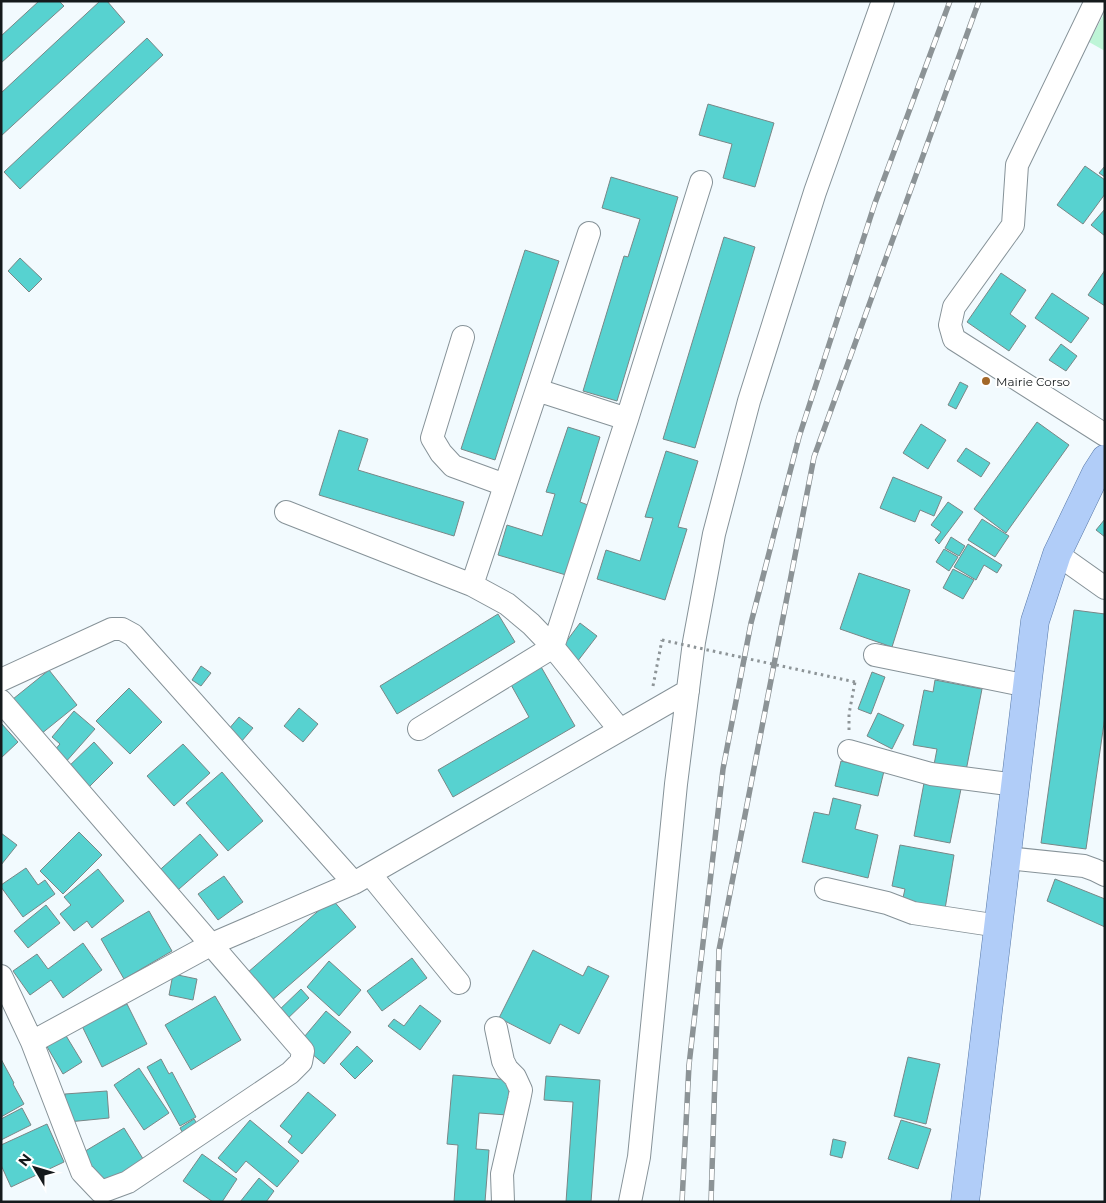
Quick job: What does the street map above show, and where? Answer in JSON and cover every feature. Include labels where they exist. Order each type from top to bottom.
[{"type":"main road","points":[[965,1202],[1035,621],[1057,554],[1096,473],[1105,459]]},
{"type":"street","points":[[630,1202],[639,1157],[676,784],[694,642],[714,534],[749,402],[816,192],[883,1]]},
{"type":"street","points":[[1096,1],[1017,165],[1013,225],[954,307],[950,325],[954,339],[1105,435]]},
{"type":"street","points":[[418,730],[553,648],[701,182]]},
{"type":"street","points":[[472,585],[589,233]]},
{"type":"street","points":[[463,337],[432,438],[441,453],[453,466],[505,485]]},
{"type":"street","points":[[537,390],[627,419]]},
{"type":"street","points":[[286,512],[472,585],[508,604],[531,624],[553,648],[620,730]]},
{"type":"street","points":[[1057,554],[1105,588]]},
{"type":"street","points":[[1,680],[112,629],[122,629],[133,635],[362,878],[458,983]]},
{"type":"street","points":[[874,655],[1028,686]]},
{"type":"street","points":[[32,1042],[212,944],[362,878],[688,691]]},
{"type":"street","points":[[1,701],[303,1051],[301,1062],[290,1073],[103,1197],[82,1172],[32,1042],[1,976]]},
{"type":"street","points":[[849,751],[931,774],[1016,785]]},
{"type":"street","points":[[1007,858],[1084,866],[1105,875]]},
{"type":"street","points":[[826,889],[887,903],[913,913],[999,926]]},
{"type":"street","points":[[496,1028],[503,1060],[507,1069],[515,1077],[520,1090],[502,1174],[503,1202]]},
{"type":"path","points":[[654,677],[662,640],[855,682],[849,714]]},
{"type":"green space","points":[[1105,12],[1105,51],[1089,42]]},
{"type":"building","points":[[39,1],[59,1],[64,6],[1,63],[1,36]]},
{"type":"building","points":[[100,1],[107,1],[125,22],[1,136],[1,93]]},
{"type":"building","points":[[147,38],[163,55],[20,189],[4,172]]},
{"type":"building","points":[[708,104],[774,123],[755,187],[723,178],[732,144],[699,135]]},
{"type":"building","points":[[1085,166],[1105,180],[1105,194],[1083,224],[1057,205]]},
{"type":"building","points":[[1105,166],[1105,177],[1099,173]]},
{"type":"building","points":[[611,177],[678,197],[617,401],[583,391],[624,256],[628,257],[640,219],[602,208]]},
{"type":"building","points":[[1105,209],[1105,236],[1091,225]]},
{"type":"building","points":[[724,237],[755,247],[695,448],[663,439]]},
{"type":"building","points":[[525,250],[559,261],[495,460],[461,449]]},
{"type":"building","points":[[20,258],[42,279],[29,292],[8,271]]},
{"type":"building","points":[[1105,270],[1105,306],[1088,295]]},
{"type":"building","points":[[1001,273],[1026,290],[1010,314],[1026,326],[1009,351],[967,322]]},
{"type":"building","points":[[1052,293],[1089,318],[1071,343],[1035,318]]},
{"type":"building","points":[[1061,344],[1077,356],[1066,371],[1049,360]]},
{"type":"building","points":[[960,382],[968,386],[956,409],[948,405]]},
{"type":"building","points":[[1037,422],[1069,445],[1006,533],[974,509]]},
{"type":"building","points":[[921,424],[946,440],[928,469],[903,453]]},
{"type":"building","points":[[568,427],[600,437],[580,502],[588,505],[566,575],[498,555],[507,525],[542,536],[555,494],[546,492]]},
{"type":"building","points":[[339,430],[368,439],[358,470],[464,502],[454,536],[319,495]]},
{"type":"building","points":[[966,448],[990,463],[981,477],[957,461]]},
{"type":"building","points":[[666,451],[698,461],[678,527],[687,529],[665,600],[597,579],[606,550],[640,561],[653,518],[645,517]]},
{"type":"building","points":[[893,477],[942,497],[934,516],[920,510],[915,522],[880,508]]},
{"type":"building","points":[[948,502],[963,512],[939,544],[935,540],[941,532],[931,525]]},
{"type":"building","points":[[982,519],[1009,536],[995,557],[968,540]]},
{"type":"building","points":[[1105,519],[1105,537],[1096,530]]},
{"type":"building","points":[[951,537],[965,546],[959,556],[945,548]]},
{"type":"building","points":[[968,544],[1002,565],[997,573],[984,565],[976,580],[954,567]]},
{"type":"building","points":[[944,549],[958,557],[949,571],[936,562]]},
{"type":"building","points":[[953,569],[974,580],[963,599],[943,588]]},
{"type":"building","points":[[859,573],[910,590],[892,647],[840,629]]},
{"type":"building","points":[[1074,610],[1105,614],[1105,716],[1086,849],[1041,843]]},
{"type":"building","points":[[498,614],[515,642],[397,714],[380,686]]},
{"type":"building","points":[[580,623],[597,636],[577,662],[560,650]]},
{"type":"building","points":[[540,665],[575,726],[453,797],[438,770],[529,717],[510,683]]},
{"type":"building","points":[[201,666],[211,673],[201,686],[192,680]]},
{"type":"building","points":[[49,670],[77,705],[41,734],[13,699]]},
{"type":"building","points":[[872,672],[885,677],[871,714],[858,709]]},
{"type":"building","points":[[935,680],[982,689],[965,776],[933,770],[937,749],[913,745],[924,690],[933,692]]},
{"type":"building","points":[[129,688],[162,722],[130,754],[96,721]]},
{"type":"building","points":[[299,708],[318,724],[303,742],[284,726]]},
{"type":"building","points":[[74,711],[95,729],[64,764],[52,753],[60,744],[52,737]]},
{"type":"building","points":[[878,713],[904,725],[892,749],[867,736]]},
{"type":"building","points":[[239,717],[253,728],[241,742],[228,730]]},
{"type":"building","points":[[1,723],[18,742],[1,758]]},
{"type":"building","points":[[94,742],[113,763],[85,791],[65,770]]},
{"type":"building","points":[[183,744],[210,773],[174,806],[147,776]]},
{"type":"building","points":[[841,761],[884,771],[878,796],[835,786]]},
{"type":"building","points":[[222,772],[263,821],[228,851],[186,803]]},
{"type":"building","points":[[924,783],[961,789],[950,843],[914,836]]},
{"type":"building","points":[[833,798],[861,805],[855,829],[878,835],[868,878],[802,862],[814,812],[829,815]]},
{"type":"building","points":[[79,832],[102,855],[63,894],[40,871]]},
{"type":"building","points":[[1,833],[17,845],[1,865]]},
{"type":"building","points":[[200,834],[218,855],[171,896],[153,876]]},
{"type":"building","points":[[900,845],[954,855],[945,909],[902,902],[905,889],[892,886]]},
{"type":"building","points":[[26,868],[38,885],[45,880],[55,894],[23,917],[1,885]]},
{"type":"building","points":[[98,869],[124,901],[92,928],[87,921],[74,931],[60,914],[71,905],[64,897]]},
{"type":"building","points":[[224,876],[243,902],[218,920],[198,894]]},
{"type":"building","points":[[1055,879],[1105,899],[1105,927],[1047,901]]},
{"type":"building","points":[[332,899],[356,927],[271,1001],[247,973]]},
{"type":"building","points":[[46,905],[60,923],[28,948],[14,931]]},
{"type":"building","points":[[149,911],[172,951],[124,979],[101,939]]},
{"type":"building","points":[[83,943],[102,970],[63,998],[51,980],[30,995],[13,971],[37,954],[48,969]]},
{"type":"building","points":[[533,950],[583,976],[588,966],[609,976],[579,1034],[560,1024],[550,1044],[499,1018]]},
{"type":"building","points":[[412,958],[427,978],[382,1011],[367,991]]},
{"type":"building","points":[[329,961],[361,990],[339,1016],[307,987]]},
{"type":"building","points":[[173,974],[197,979],[193,1000],[169,995]]},
{"type":"building","points":[[301,989],[309,998],[284,1022],[276,1013]]},
{"type":"building","points":[[215,996],[241,1040],[191,1070],[165,1025]]},
{"type":"building","points":[[127,1004],[147,1044],[102,1067],[82,1026]]},
{"type":"building","points":[[420,1005],[441,1021],[420,1050],[388,1026],[394,1019],[404,1026]]},
{"type":"building","points":[[326,1011],[351,1032],[324,1064],[299,1043]]},
{"type":"building","points":[[65,1034],[82,1062],[63,1074],[46,1045]]},
{"type":"building","points":[[357,1046],[373,1061],[355,1079],[340,1064]]},
{"type":"building","points":[[908,1057],[940,1064],[926,1124],[894,1116]]},
{"type":"building","points":[[1,1059],[24,1104],[1,1117]]},
{"type":"building","points":[[161,1059],[169,1074],[172,1072],[196,1117],[180,1126],[147,1067]]},
{"type":"building","points":[[139,1068],[169,1113],[144,1130],[114,1085]]},
{"type":"building","points":[[453,1075],[510,1080],[507,1115],[479,1113],[476,1149],[489,1150],[485,1202],[454,1202],[458,1145],[447,1144]]},
{"type":"building","points":[[546,1076],[600,1080],[591,1202],[566,1202],[573,1102],[544,1100]]},
{"type":"building","points":[[107,1091],[109,1118],[68,1122],[65,1094]]},
{"type":"building","points":[[308,1092],[336,1115],[302,1154],[288,1142],[292,1136],[280,1126]]},
{"type":"building","points":[[22,1108],[31,1125],[1,1140],[1,1119]]},
{"type":"building","points":[[194,1119],[200,1128],[185,1137],[180,1128]]},
{"type":"building","points":[[250,1120],[299,1161],[277,1187],[246,1161],[236,1173],[218,1158]]},
{"type":"building","points":[[901,1120],[931,1129],[918,1169],[888,1159]]},
{"type":"building","points":[[47,1124],[64,1162],[11,1187],[1,1165],[1,1145]]},
{"type":"building","points":[[124,1128],[145,1162],[103,1187],[82,1153]]},
{"type":"building","points":[[833,1139],[846,1142],[842,1158],[830,1155]]},
{"type":"building","points":[[202,1154],[237,1179],[222,1202],[213,1202],[183,1181]]},
{"type":"building","points":[[259,1178],[274,1191],[266,1202],[240,1202]]},
{"type":"railway","points":[[682,1202],[689,1065],[723,769],[751,623],[799,437],[875,203],[950,1]]},
{"type":"railway","points":[[711,1202],[719,950],[814,457],[979,1]]},
{"type":"place","name":"Mairie Corso","points":[[986,381]]}]
